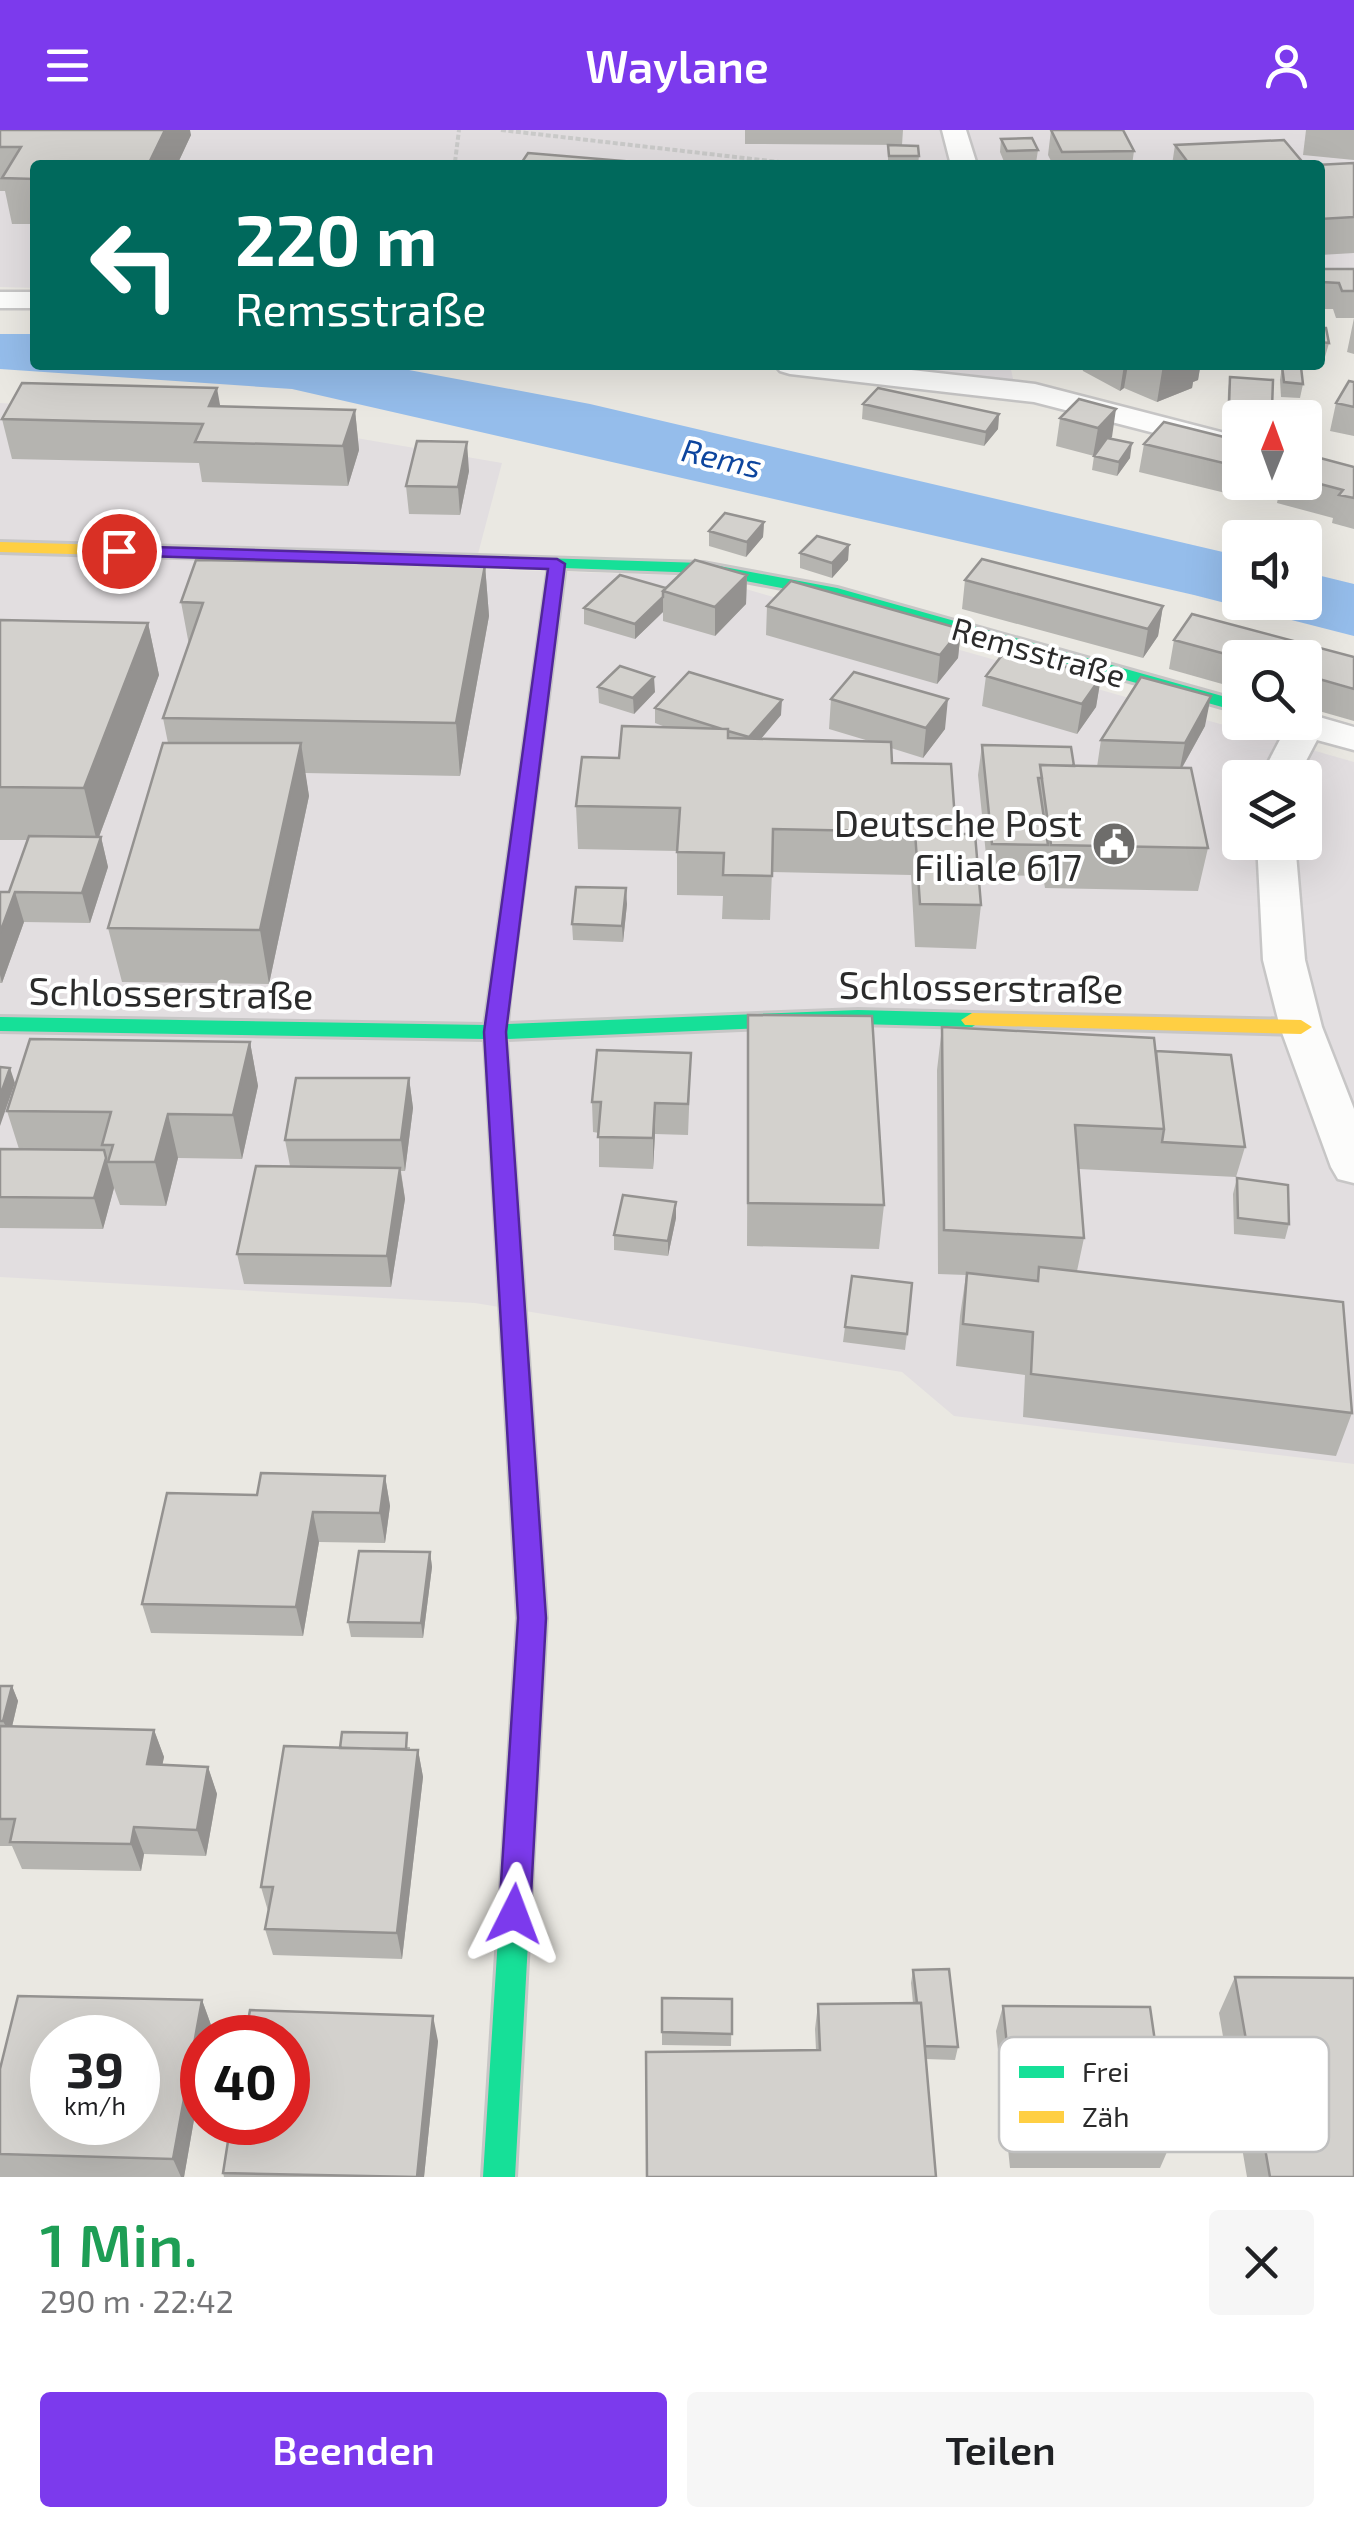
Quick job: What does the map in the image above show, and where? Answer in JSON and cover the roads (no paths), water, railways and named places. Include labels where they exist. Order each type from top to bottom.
[{"type":"street","points":[[954,130],[963,160]]},
{"type":"street","points":[[0,300],[30,300]]},
{"type":"street","points":[[876,370],[1030,379],[1222,440]]},
{"type":"street","name":"Remsstraße","points":[[0,547],[704,568],[831,592],[1222,702]]},
{"type":"street","points":[[499,2177],[532,1618],[495,1032],[557,564]]},
{"type":"street","points":[[1322,730],[1354,739]]},
{"type":"street","points":[[1277,860],[1284,960],[1300,1026],[1354,1166]]},
{"type":"street","name":"Schlosserstraße","points":[[0,1024],[495,1032],[858,1017],[1300,1026]]},
{"type":"water","name":"Rems","points":[[0,334],[30,334],[30,370],[409,370],[590,404],[1222,552],[1222,602],[1194,595],[292,389],[0,369]]},
{"type":"water","points":[[1322,576],[1354,584],[1354,636],[1292,620],[1322,620]]},
{"type":"place","name":"Deutsche Post Filiale 617","points":[[1114,844]]}]
